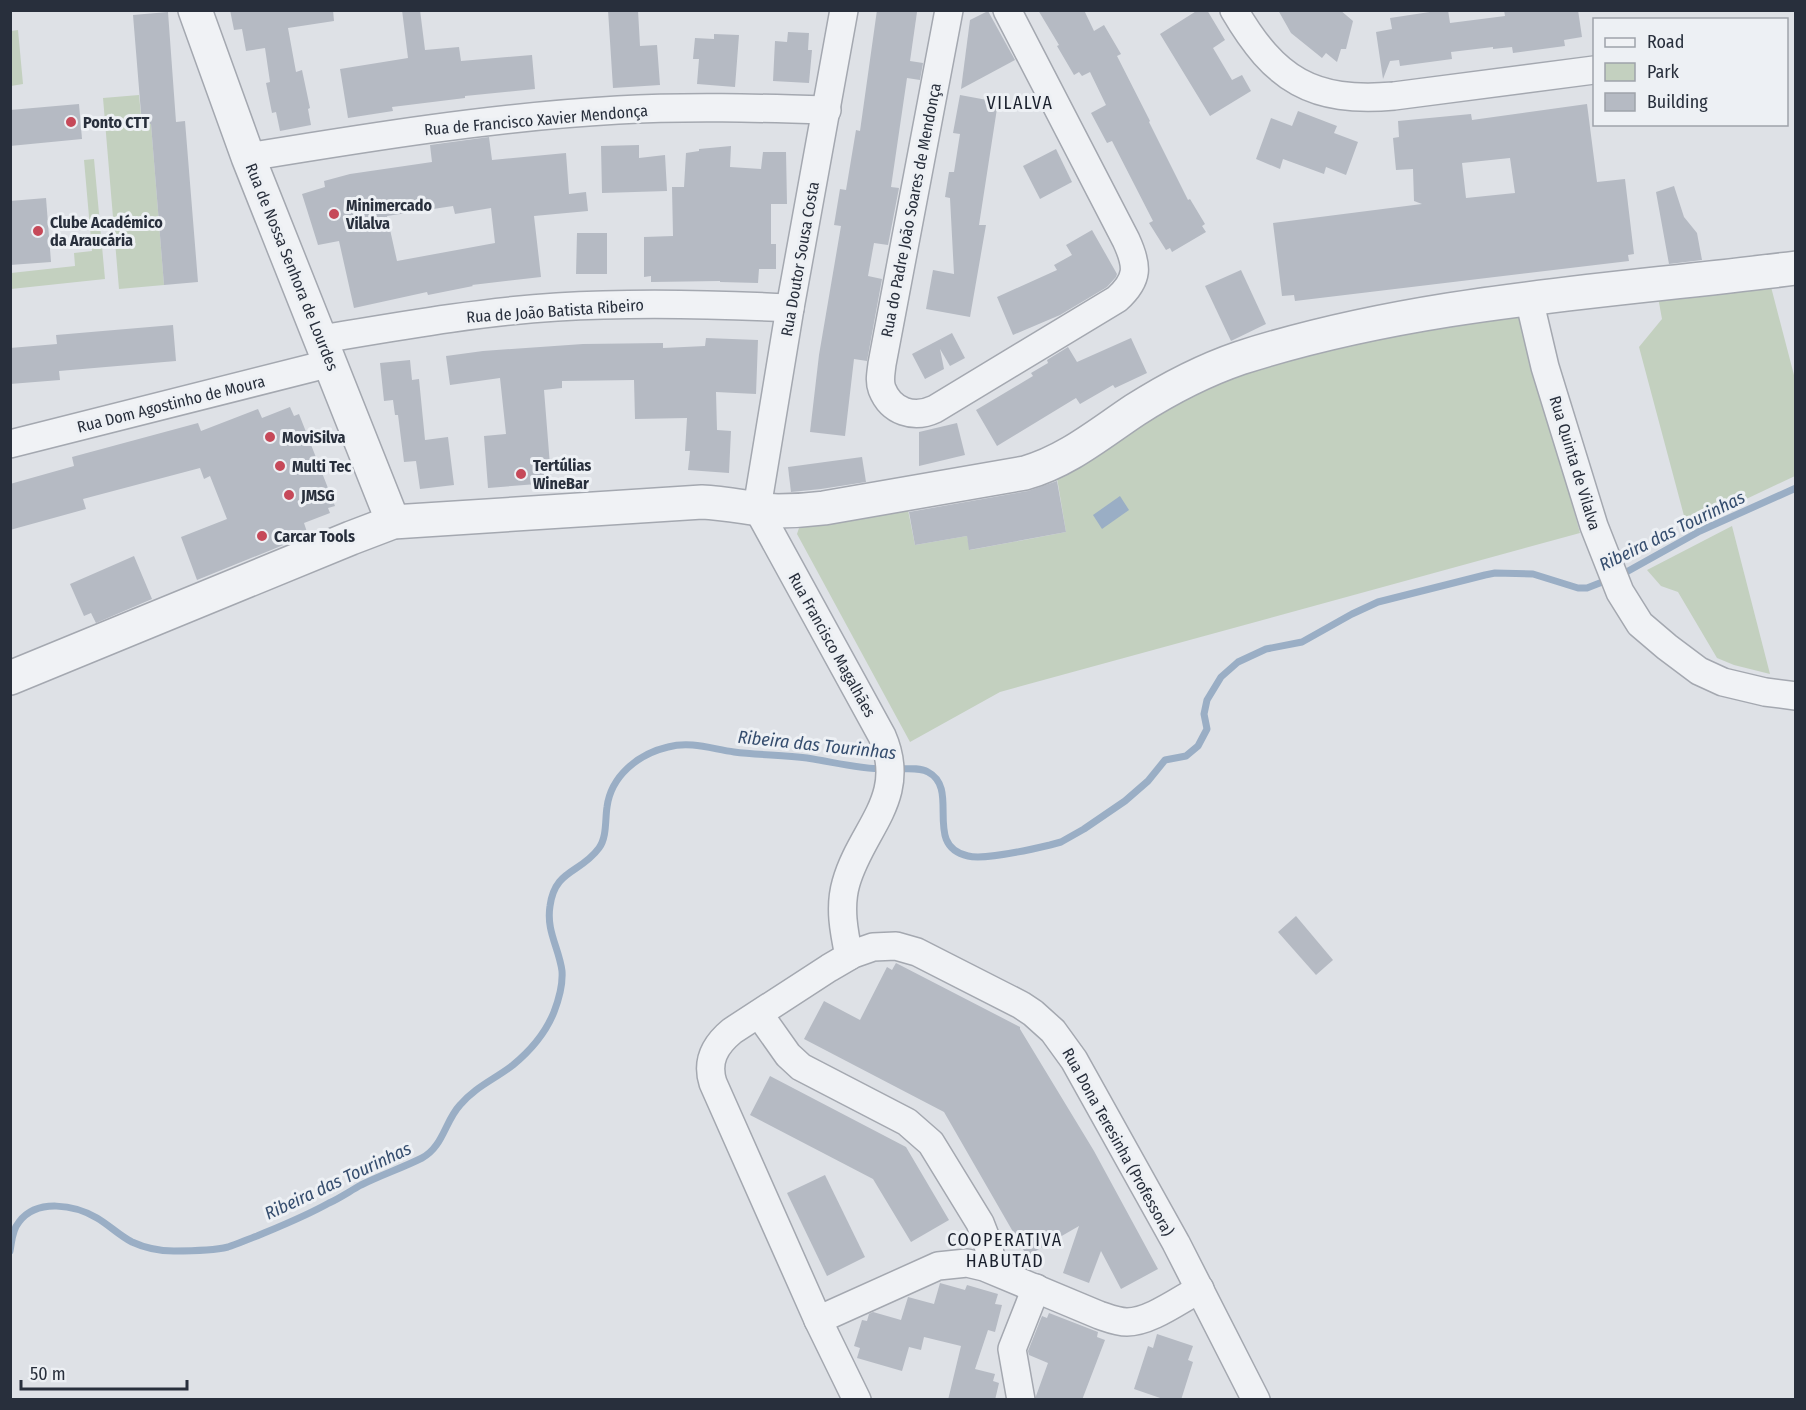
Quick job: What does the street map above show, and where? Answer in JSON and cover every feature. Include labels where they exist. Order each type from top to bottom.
[{"type":"street","name":"Rua de Nossa Senhora de Lourdes","points":[[195,10],[248,157],[393,522]]},
{"type":"street","name":"Rua Doutor Sousa Costa","points":[[757,508],[790,308],[844,10]]},
{"type":"street","name":"Rua do Padre João Soares de Mendonça","points":[[949,10],[880,380],[883,390],[895,406],[914,415],[935,409],[1117,299],[1126,291],[1134,278],[1135,267],[1126,240],[1006,10]]},
{"type":"street","points":[[1234,10],[1258,48],[1288,76],[1305,87],[1346,97],[1394,96],[1593,70]]},
{"type":"street","name":"Rua de Francisco Xavier Mendonça","points":[[248,157],[435,129],[607,111],[719,107],[827,110]]},
{"type":"street","points":[[10,678],[393,522],[702,502],[777,511],[824,508],[1025,473],[1043,468],[1079,449],[1102,432],[1190,378],[1240,359],[1364,324],[1439,310],[1796,268]]},
{"type":"street","name":"Rua Quinta de Vilalva","points":[[1528,299],[1545,367],[1605,554],[1620,592],[1640,624],[1699,671],[1734,685],[1796,696]]},
{"type":"street","name":"Rua de João Batista Ribeiro","points":[[326,351],[410,324],[555,307],[712,304],[790,308]]},
{"type":"street","name":"Rua Dom Agostinho de Moura","points":[[10,444],[326,351]]},
{"type":"street","name":"Rua Francisco Magalhães","points":[[757,508],[882,736],[889,755],[891,772],[884,803],[852,866],[844,890],[842,918],[849,956]]},
{"type":"street","name":"Rua Dona Teresinha (Professora)","points":[[857,1400],[818,1320],[710,1074],[710,1065],[712,1056],[723,1038],[849,956],[873,947],[896,946],[917,952],[1021,1005],[1048,1026],[1062,1042],[1200,1289],[1256,1400]]},
{"type":"street","points":[[759,1014],[788,1055],[801,1067],[906,1122],[931,1143],[980,1223],[994,1270]]},
{"type":"street","points":[[818,1320],[939,1266],[967,1263],[994,1270],[1118,1321],[1127,1322],[1146,1318],[1200,1289]]},
{"type":"street","points":[[1021,1400],[1012,1349],[1036,1288]]},
{"type":"green space","points":[[18,30],[23,84],[11,86],[11,31]]},
{"type":"green space","points":[[139,95],[142,125],[151,124],[164,285],[119,289],[103,98]]},
{"type":"green space","points":[[94,159],[105,279],[11,289],[11,273],[75,266],[74,253],[92,251],[84,160]]},
{"type":"green space","points":[[1770,283],[1795,379],[1795,476],[1687,527],[1639,347],[1662,319],[1658,297]]},
{"type":"green space","points":[[1521,314],[1580,533],[1000,692],[910,742],[797,534],[804,523],[907,505],[915,545],[967,536],[970,550],[1066,532],[1057,478],[1179,398],[1272,363],[1373,338]]},
{"type":"green space","points":[[1732,526],[1770,674],[1717,658],[1678,592],[1661,586],[1647,570]]},
{"type":"water","points":[[1120,496],[1129,510],[1102,529],[1093,515]]},
{"type":"building","points":[[230,10],[333,10],[334,21],[288,28],[296,72],[302,70],[311,125],[280,131],[276,112],[272,113],[266,83],[270,82],[265,48],[246,51],[242,29],[234,30]]},
{"type":"building","points":[[402,10],[420,10],[425,50],[459,47],[461,61],[532,55],[535,89],[392,107],[393,111],[348,118],[340,69],[408,58]]},
{"type":"building","points":[[608,10],[638,10],[640,46],[657,45],[660,85],[613,88]]},
{"type":"building","points":[[877,10],[917,12],[910,61],[923,63],[920,80],[907,78],[891,187],[899,188],[888,245],[874,243],[868,276],[882,279],[867,361],[854,359],[845,436],[810,432],[819,355],[841,226],[834,225],[840,189],[846,190],[856,130],[860,131]]},
{"type":"building","points":[[1038,10],[1084,10],[1094,31],[1104,25],[1121,54],[1117,56],[1188,200],[1190,199],[1205,224],[1202,226],[1206,232],[1172,252],[1170,248],[1166,250],[1149,223],[1153,221],[1112,141],[1107,143],[1091,113],[1106,105],[1090,72],[1082,76],[1079,72],[1074,75]]},
{"type":"building","points":[[1198,10],[1207,10],[1225,40],[1213,48],[1232,80],[1242,75],[1251,91],[1210,116],[1160,34]]},
{"type":"building","points":[[1278,10],[1340,10],[1353,21],[1346,49],[1341,49],[1337,62],[1326,53],[1322,58],[1291,33]]},
{"type":"building","points":[[1448,10],[1450,23],[1505,16],[1504,10],[1578,10],[1582,37],[1564,40],[1565,46],[1513,53],[1512,47],[1493,49],[1493,47],[1451,52],[1452,59],[1400,66],[1399,60],[1390,61],[1383,79],[1376,32],[1392,29],[1390,18]]},
{"type":"building","points":[[988,11],[1015,60],[961,89],[970,20]]},
{"type":"building","points":[[168,12],[176,122],[185,121],[198,282],[164,285],[151,124],[142,125],[133,15]]},
{"type":"building","points":[[788,32],[809,33],[808,50],[812,50],[809,83],[773,81],[775,41],[787,42]]},
{"type":"building","points":[[714,34],[739,35],[735,87],[697,84],[699,59],[693,59],[695,38],[714,39]]},
{"type":"building","points":[[960,95],[998,102],[979,225],[986,225],[970,317],[926,309],[933,270],[954,274],[950,198],[945,197],[949,172],[954,172],[960,134],[953,133]]},
{"type":"building","points":[[79,104],[82,139],[10,146],[10,110]]},
{"type":"building","points":[[1587,104],[1597,182],[1625,179],[1634,254],[1628,255],[1629,261],[1295,301],[1294,295],[1282,296],[1273,223],[1422,204],[1414,201],[1413,169],[1396,170],[1393,138],[1399,137],[1398,121],[1471,114],[1472,120]],"holes":[[[1510,158],[1515,193],[1466,198],[1462,163]]]},
{"type":"building","points":[[1298,111],[1337,126],[1334,133],[1358,142],[1346,175],[1326,167],[1324,174],[1283,159],[1280,169],[1256,159],[1271,118],[1292,126]]},
{"type":"building","points":[[489,137],[492,160],[566,153],[569,194],[586,192],[588,211],[534,216],[541,277],[472,285],[428,295],[427,292],[354,308],[339,241],[318,245],[302,194],[325,187],[324,181],[350,174],[432,162],[430,145]],"holes":[[[453,206],[455,214],[491,208],[495,243],[397,261],[387,216]]]},
{"type":"building","points":[[639,145],[639,158],[665,155],[667,191],[602,193],[601,146]]},
{"type":"building","points":[[731,146],[730,167],[761,169],[763,152],[786,152],[787,204],[771,204],[771,244],[776,244],[776,269],[759,269],[758,283],[651,282],[651,276],[644,277],[644,237],[673,236],[672,187],[684,187],[686,153],[699,151],[699,149]]},
{"type":"building","points":[[1056,149],[1072,182],[1040,199],[1023,166]]},
{"type":"building","points":[[1674,186],[1684,217],[1697,233],[1702,260],[1669,264],[1656,192]]},
{"type":"building","points":[[46,198],[51,262],[10,265],[10,201]]},
{"type":"building","points":[[1092,230],[1117,274],[1116,277],[1107,287],[1060,315],[1013,335],[997,297],[1057,270],[1054,265],[1072,255],[1066,245]]},
{"type":"building","points":[[577,233],[607,233],[607,274],[576,274]]},
{"type":"building","points":[[1241,270],[1266,324],[1231,341],[1205,286]]},
{"type":"building","points":[[173,325],[176,361],[59,371],[60,380],[10,384],[10,348],[57,344],[56,335]]},
{"type":"building","points":[[952,333],[965,358],[950,366],[940,349],[944,369],[925,379],[912,354]]},
{"type":"building","points":[[706,338],[758,340],[756,394],[716,392],[717,430],[731,431],[729,473],[688,470],[690,451],[685,451],[687,418],[635,419],[634,380],[562,381],[562,388],[544,390],[551,478],[536,479],[537,484],[488,488],[484,436],[506,434],[500,378],[450,385],[446,356],[583,344],[663,343],[663,348],[705,346]]},
{"type":"building","points":[[1131,338],[1147,373],[1115,388],[1113,385],[1080,404],[1076,398],[997,446],[976,410],[1033,376],[1031,373],[1068,347],[1077,362]]},
{"type":"building","points":[[410,360],[412,380],[419,379],[425,440],[448,437],[454,485],[420,489],[416,461],[404,462],[398,415],[395,415],[393,400],[384,401],[380,363]]},
{"type":"building","points":[[290,407],[294,416],[299,414],[335,506],[328,508],[330,513],[304,523],[308,535],[197,580],[181,537],[227,519],[210,476],[204,479],[200,468],[83,499],[86,509],[10,530],[10,484],[74,466],[72,457],[198,423],[201,431],[258,409],[262,418]]},
{"type":"building","points":[[957,423],[965,455],[919,466],[919,432]]},
{"type":"building","points":[[862,457],[866,482],[791,492],[788,467]]},
{"type":"building","points":[[1057,481],[1066,532],[969,550],[967,536],[915,545],[909,512],[1028,491]]},
{"type":"building","points":[[134,556],[152,599],[96,623],[91,613],[84,616],[70,584]]},
{"type":"building","points":[[1296,916],[1333,960],[1316,975],[1278,932]]},
{"type":"building","points":[[896,963],[1020,1027],[1094,1151],[1158,1269],[1121,1289],[1101,1251],[1089,1283],[1063,1273],[1079,1226],[1027,1256],[944,1112],[804,1039],[824,1001],[860,1020],[887,967],[892,970]]},
{"type":"building","points":[[770,1076],[906,1147],[949,1220],[911,1242],[873,1179],[750,1115]]},
{"type":"building","points":[[825,1175],[865,1257],[827,1276],[787,1193]]},
{"type":"building","points":[[940,1283],[965,1290],[967,1285],[998,1294],[995,1304],[1002,1305],[995,1332],[988,1330],[975,1369],[995,1374],[993,1381],[999,1383],[995,1400],[948,1400],[961,1346],[924,1337],[921,1350],[909,1347],[902,1371],[857,1358],[860,1348],[854,1346],[862,1320],[867,1321],[869,1314],[873,1312],[901,1320],[908,1297],[934,1304]]},
{"type":"building","points":[[1049,1313],[1098,1332],[1097,1337],[1105,1340],[1082,1400],[1036,1400],[1048,1363],[1029,1355],[1028,1351],[1042,1316],[1047,1318]]},
{"type":"building","points":[[1157,1334],[1193,1346],[1188,1360],[1193,1362],[1181,1400],[1166,1400],[1134,1389],[1148,1346],[1153,1348]]},
{"type":"waterway","name":"Ribeira das Tourinhas","points":[[1621,575],[1700,531],[1796,488]]},
{"type":"waterway","name":"Ribeira das Tourinhas","points":[[896,769],[924,770],[937,780],[942,791],[944,830],[947,841],[954,850],[968,856],[985,857],[1050,845],[1061,842],[1084,829],[1125,801],[1148,781],[1165,760],[1186,756],[1198,746],[1207,729],[1204,714],[1207,700],[1221,677],[1238,662],[1266,649],[1302,642],[1378,602],[1485,575],[1533,574],[1578,588],[1587,588],[1610,579]]},
{"type":"waterway","name":"Ribeira das Tourinhas","points":[[10,1251],[15,1228],[27,1214],[36,1209],[57,1206],[88,1213],[128,1240],[148,1247],[181,1251],[228,1247],[302,1217],[361,1185],[429,1153],[439,1141],[460,1105],[472,1093],[519,1060],[547,1027],[559,997],[562,976],[549,915],[553,894],[563,878],[584,863],[599,848],[603,839],[607,807],[614,786],[628,768],[646,755],[677,745],[693,745],[734,752],[807,758],[855,767],[885,769]]},
{"type":"place","name":"Ponto CTT","points":[[71,122]]},
{"type":"place","name":"Minimercado Vilalva","points":[[334,214]]},
{"type":"place","name":"Clube Académico da Araucária","points":[[38,231]]},
{"type":"place","name":"MoviSilva","points":[[270,437]]},
{"type":"place","name":"Multi Tec","points":[[280,466]]},
{"type":"place","name":"Tertúlias WineBar","points":[[521,474]]},
{"type":"place","name":"JMSG","points":[[289,495]]},
{"type":"place","name":"Carcar Tools","points":[[262,536]]},
{"type":"district","name":"VILALVA","points":[[1020,103]]},
{"type":"district","name":"COOPERATIVA HABUTAD","points":[[1005,1250]]}]
